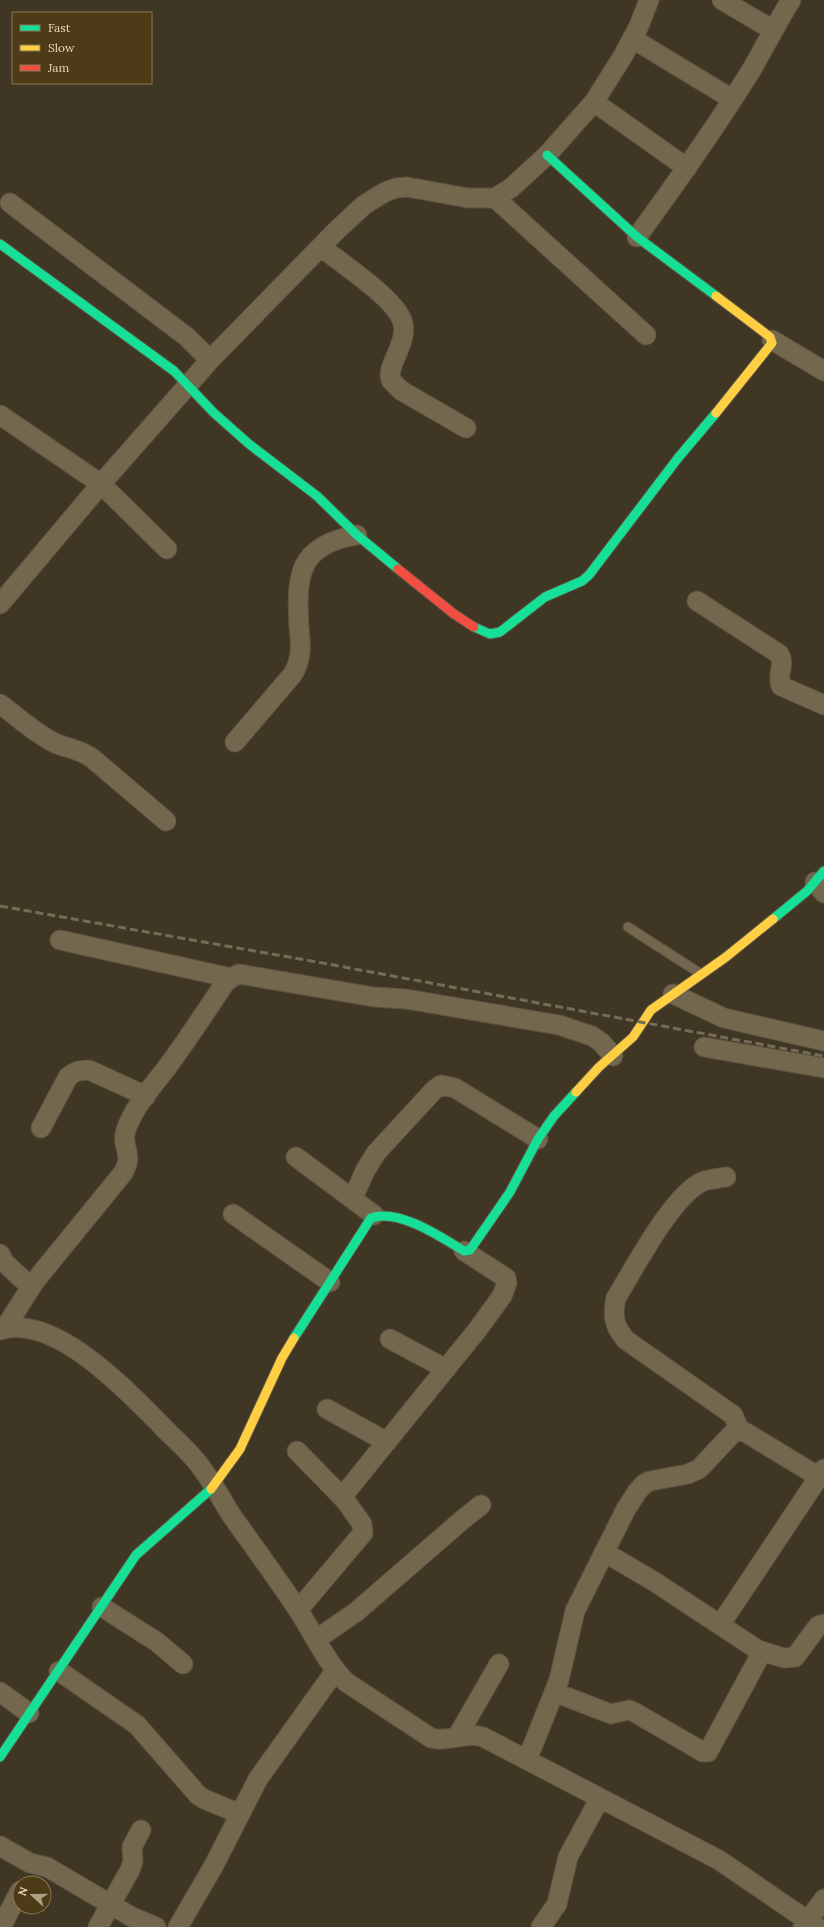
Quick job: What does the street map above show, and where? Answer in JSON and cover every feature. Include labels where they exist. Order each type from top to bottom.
[{"type":"street","points":[[0,604],[101,484],[210,360],[364,205],[385,192],[396,188],[407,187],[468,198],[495,198],[511,188],[547,155],[594,102],[624,56],[633,39],[648,0]]},
{"type":"street","points":[[722,0],[773,30]]},
{"type":"street","points":[[637,237],[687,168],[732,99],[791,0]]},
{"type":"street","points":[[633,39],[732,99]]},
{"type":"street","points":[[594,102],[687,168]]},
{"type":"street","points":[[547,155],[637,237],[772,340],[824,371]]},
{"type":"street","points":[[495,198],[646,335]]},
{"type":"street","points":[[10,203],[188,337],[210,360]]},
{"type":"street","points":[[0,244],[160,360],[189,385],[214,413],[250,444],[317,496],[357,535],[465,622],[490,634],[500,632],[512,624],[545,597],[582,581],[589,575],[678,458],[768,350],[772,340]]},
{"type":"street","points":[[321,247],[378,292],[393,306],[402,319],[404,330],[402,342],[390,371],[391,379],[395,384],[402,391],[466,428]]},
{"type":"street","points":[[0,415],[101,484],[167,549]]},
{"type":"street","points":[[235,742],[293,674],[298,665],[301,651],[298,602],[300,577],[306,562],[314,551],[326,543],[357,535]]},
{"type":"street","points":[[696,601],[779,654],[782,662],[779,679],[781,686],[824,705]]},
{"type":"street","points":[[0,704],[45,737],[57,744],[80,750],[92,758],[166,821]]},
{"type":"street","points":[[464,1251],[467,1251],[472,1247],[498,1212],[538,1139],[554,1116],[599,1067],[633,1037],[651,1010],[726,957],[821,882]]},
{"type":"street","points":[[60,940],[231,978]]},
{"type":"street","points":[[2,1329],[30,1287],[123,1173],[128,1164],[129,1155],[125,1145],[126,1130],[146,1096],[225,983],[239,974],[374,997],[406,999],[559,1025],[592,1036],[602,1043],[613,1056]]},
{"type":"street","points":[[673,994],[724,1018],[824,1041]]},
{"type":"street","points":[[704,1047],[824,1068]]},
{"type":"street","points":[[41,1128],[68,1077],[73,1072],[89,1070],[146,1096]]},
{"type":"street","points":[[353,1198],[365,1171],[376,1153],[429,1094],[441,1085],[455,1088],[538,1139]]},
{"type":"street","points":[[296,1157],[374,1215]]},
{"type":"street","points":[[720,1625],[821,1473],[740,1430],[733,1415],[626,1340],[619,1332],[614,1322],[613,1310],[616,1298],[656,1233],[684,1196],[705,1181],[726,1177]]},
{"type":"street","points":[[233,1214],[330,1282]]},
{"type":"street","points":[[0,1757],[136,1555],[214,1487],[240,1449],[275,1370],[367,1223],[374,1215],[383,1214],[407,1221],[464,1251],[504,1276],[507,1283],[497,1303],[388,1442],[346,1492],[345,1500]]},
{"type":"street","points":[[0,1254],[5,1263],[30,1287]]},
{"type":"street","points":[[2,1329],[34,1329],[52,1336],[100,1365],[192,1457],[203,1469],[298,1610],[335,1671],[346,1682],[431,1738],[445,1740],[476,1735],[719,1860],[810,1925],[824,1899]]},
{"type":"street","points":[[390,1339],[446,1369]]},
{"type":"street","points":[[326,1409],[388,1442]]},
{"type":"street","points":[[527,1760],[563,1667],[575,1611],[626,1509],[644,1484],[659,1478],[688,1474],[699,1469],[733,1434],[740,1430]]},
{"type":"street","points":[[297,1451],[345,1500],[362,1524],[363,1533],[298,1610]]},
{"type":"street","points":[[317,1640],[356,1612],[481,1505]]},
{"type":"street","points":[[604,1552],[655,1582],[762,1652],[784,1658],[795,1657],[818,1626],[824,1624]]},
{"type":"street","points":[[102,1607],[158,1642],[183,1664]]},
{"type":"street","points":[[554,1692],[611,1714],[629,1710],[703,1752],[708,1752],[762,1652]]},
{"type":"street","points":[[457,1738],[499,1664]]},
{"type":"street","points":[[59,1671],[137,1725],[204,1800],[240,1814]]},
{"type":"street","points":[[178,1927],[213,1867],[258,1779],[271,1758],[300,1722],[335,1671]]},
{"type":"street","points":[[0,1692],[29,1713]]},
{"type":"street","points":[[541,1927],[557,1904],[568,1857],[600,1798]]},
{"type":"street","points":[[98,1927],[133,1863],[132,1847],[141,1830]]},
{"type":"street","points":[[0,1846],[34,1865],[47,1867],[110,1905],[156,1927]]},
{"type":"street","points":[[28,1875],[34,1865]]},
{"type":"street","points":[[1,1927],[12,1906]]},
{"type":"lane","points":[[628,927],[702,974]]},
{"type":"railway","points":[[0,906],[317,962],[824,1056]]},
{"type":"traffic: fast","points":[[547,155],[637,237],[716,296]]},
{"type":"traffic: fast","points":[[0,244],[174,371],[214,413],[249,444],[317,496],[357,535],[398,569]]},
{"type":"traffic: fast","points":[[474,627],[490,634],[500,632],[545,597],[582,581],[589,575],[678,458],[716,413]]},
{"type":"traffic: fast","points":[[773,919],[807,891],[824,871]]},
{"type":"traffic: fast","points":[[294,1338],[371,1218],[382,1216],[406,1220],[432,1232],[464,1251],[470,1250],[510,1192],[538,1139],[554,1116],[576,1092]]},
{"type":"traffic: fast","points":[[0,1757],[136,1555],[211,1489]]},
{"type":"traffic: slow","points":[[716,296],[770,337],[772,343],[716,413]]},
{"type":"traffic: slow","points":[[576,1092],[599,1067],[633,1037],[651,1010],[726,957],[773,919]]},
{"type":"traffic: slow","points":[[211,1489],[240,1449],[282,1358],[294,1338]]},
{"type":"traffic: jam","points":[[398,569],[454,614],[474,627]]}]
